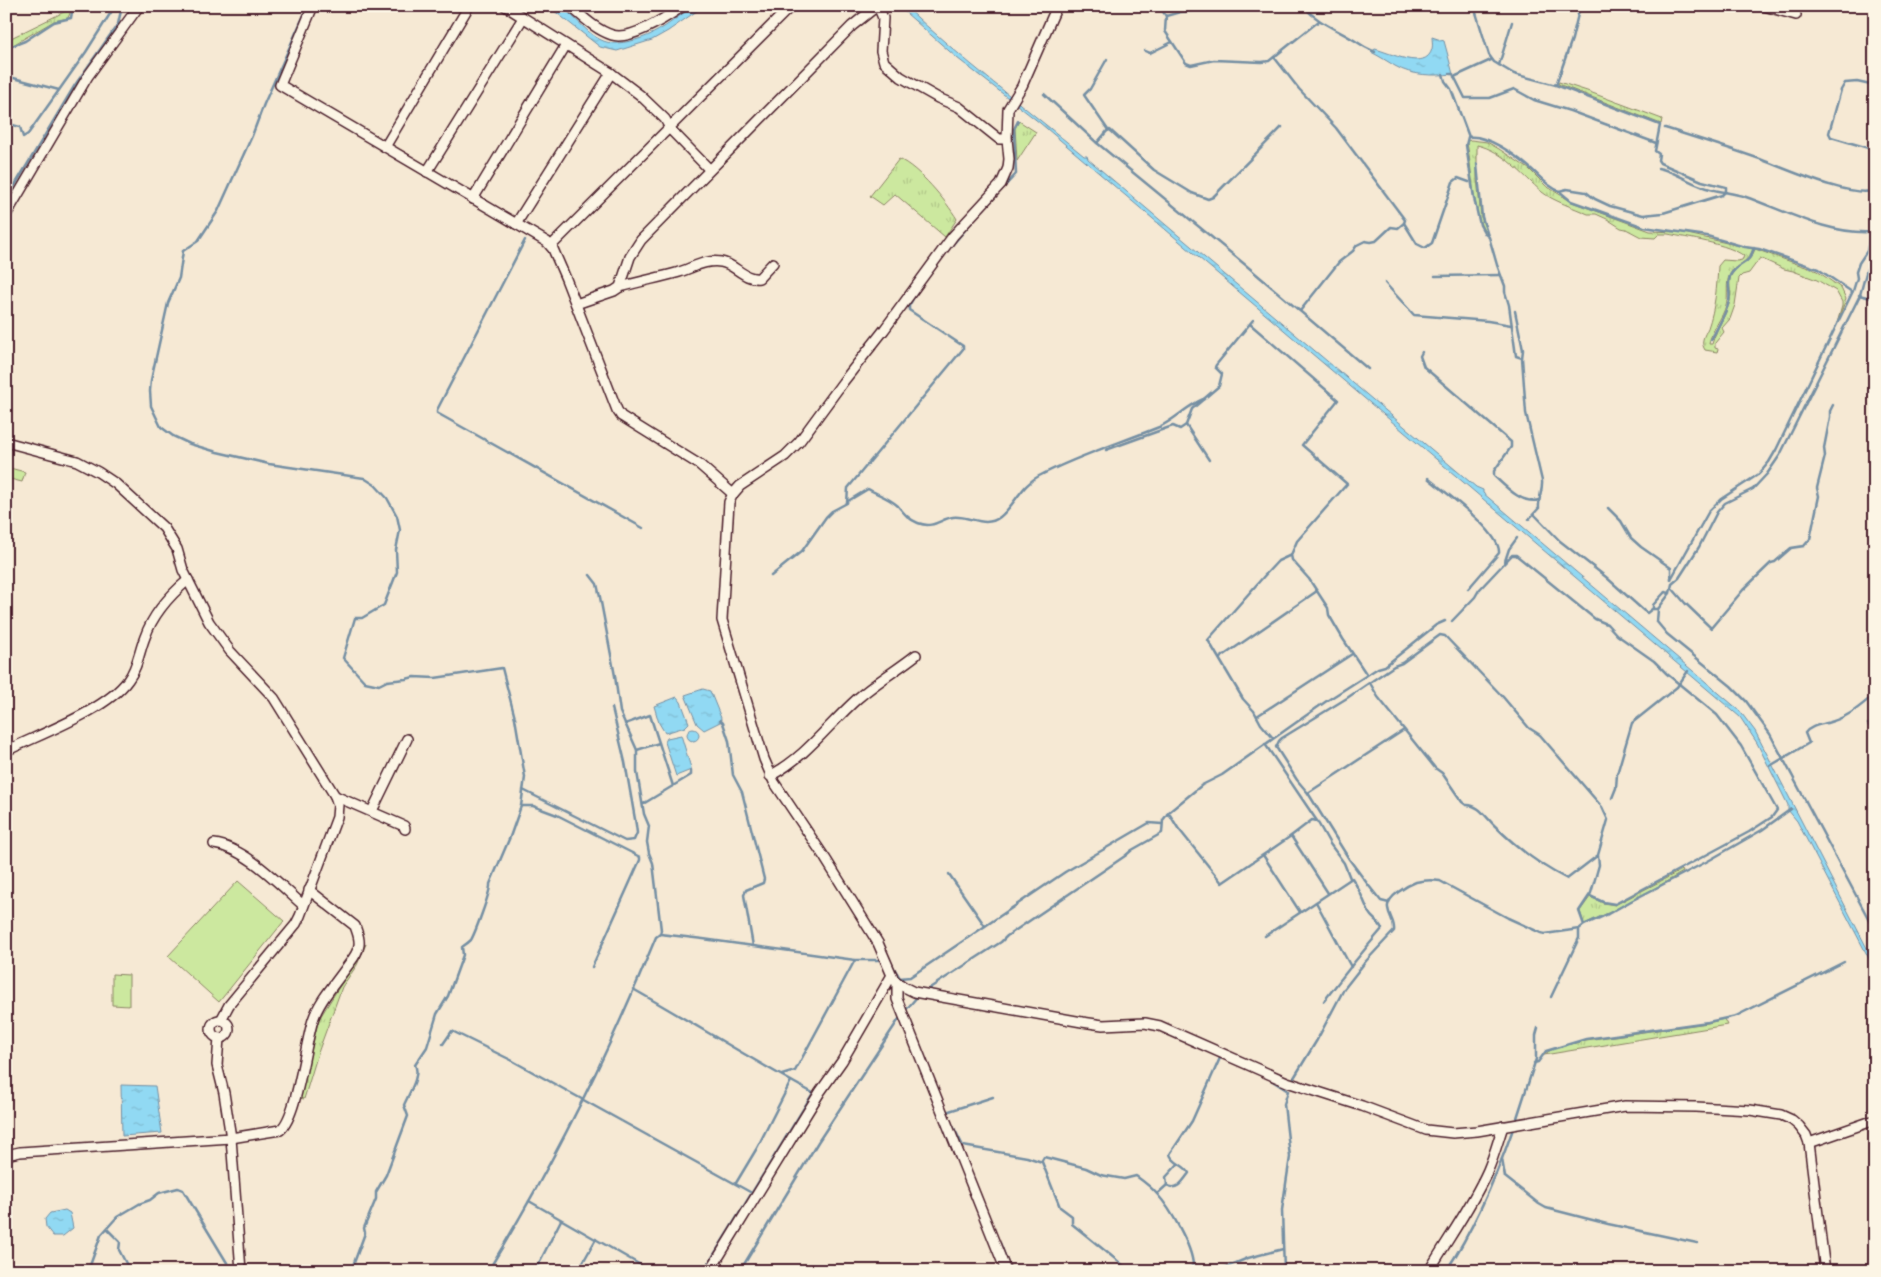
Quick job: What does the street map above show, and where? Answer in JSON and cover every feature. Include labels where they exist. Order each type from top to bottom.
[{"type":"street","points":[[6,216],[88,76],[139,6]]},
{"type":"street","points":[[313,6],[280,85],[547,242],[554,249],[621,416],[700,464],[733,494]]},
{"type":"street","points":[[385,147],[469,6]]},
{"type":"street","points":[[505,6],[611,73],[640,95],[665,119],[671,130],[709,169]]},
{"type":"street","points":[[570,6],[593,25],[605,32],[613,36],[623,36],[644,28],[683,6]]},
{"type":"street","points":[[551,246],[791,6]]},
{"type":"street","points":[[620,287],[630,257],[641,240],[852,26],[878,6],[883,18],[881,51],[884,62],[901,76],[938,98],[959,107],[999,139],[1007,139]]},
{"type":"street","points":[[1006,1271],[897,999],[894,979],[878,943],[770,776],[722,620],[729,502],[733,494],[740,486],[785,456],[799,442],[953,236],[1001,184],[1008,168],[1009,159],[1007,139],[1008,109],[1058,6]]},
{"type":"street","points":[[1764,6],[1796,15]]},
{"type":"street","points":[[427,172],[523,18]]},
{"type":"street","points":[[473,199],[566,45]]},
{"type":"street","points":[[516,224],[611,73]]},
{"type":"street","points":[[576,304],[614,291],[620,287],[708,262],[721,262],[754,279],[759,278],[773,263]]},
{"type":"street","points":[[6,442],[77,462],[98,472],[116,484],[164,528],[177,549],[188,580],[210,622],[230,651],[274,698],[335,796],[338,805],[337,817],[296,924],[229,1005],[221,1020],[229,1028],[225,1036],[219,1038],[216,1065],[224,1093],[231,1138],[241,1271]]},
{"type":"street","points":[[6,750],[82,714],[117,691],[127,682],[137,664],[152,621],[170,598],[188,580]]},
{"type":"street","points":[[770,776],[796,760],[818,741],[859,697],[916,655]]},
{"type":"street","points":[[372,811],[407,739]]},
{"type":"street","points":[[335,796],[372,811],[404,826],[406,829]]},
{"type":"street","points":[[214,844],[221,845],[246,858],[303,905]]},
{"type":"street","points":[[6,1155],[20,1152],[231,1138],[280,1130],[285,1126],[292,1106],[313,1021],[322,1001],[352,959],[359,945],[355,926],[309,890]]},
{"type":"street","points":[[894,979],[914,992],[1023,1012],[1103,1025],[1145,1023],[1160,1026],[1287,1082],[1362,1106],[1426,1130],[1453,1133],[1625,1106],[1750,1110],[1782,1115],[1799,1126],[1809,1143],[1825,1271]]},
{"type":"street","points":[[710,1271],[820,1092],[894,979]]},
{"type":"street","points":[[1809,1143],[1875,1120]]},
{"type":"street","points":[[1429,1271],[1477,1191],[1488,1169],[1503,1126]]},
{"type":"green space","points":[[72,8],[68,18],[54,21],[6,49],[6,41]]},
{"type":"green space","points":[[1559,82],[1662,119],[1661,124],[1558,84]]},
{"type":"green space","points":[[1019,121],[1036,132],[1017,161],[1015,128]]},
{"type":"green space","points":[[1467,141],[1487,142],[1499,149],[1529,169],[1546,186],[1572,202],[1650,231],[1679,232],[1753,249],[1748,258],[1732,270],[1730,274],[1726,305],[1709,344],[1712,344],[1730,301],[1730,280],[1732,274],[1750,259],[1755,249],[1817,271],[1841,288],[1846,299],[1837,323],[1842,302],[1836,291],[1817,280],[1784,269],[1760,258],[1749,273],[1739,278],[1735,305],[1730,319],[1722,328],[1724,332],[1715,343],[1715,348],[1718,349],[1717,352],[1705,350],[1703,342],[1714,305],[1718,266],[1723,260],[1737,261],[1742,260],[1744,256],[1718,245],[1668,234],[1659,234],[1655,238],[1641,237],[1596,214],[1588,214],[1552,198],[1542,192],[1496,152],[1477,145],[1477,178],[1481,217],[1488,236],[1479,219],[1476,206],[1467,144]]},
{"type":"green space","points":[[899,159],[907,163],[923,177],[939,194],[957,219],[945,237],[895,194],[883,205],[870,196]]},
{"type":"green space","points":[[6,467],[25,472],[22,482],[6,478]]},
{"type":"green space","points":[[1682,870],[1683,872],[1647,893],[1584,924],[1580,911],[1590,897],[1603,903],[1615,905]]},
{"type":"green space","points":[[238,881],[284,921],[219,1002],[168,956]]},
{"type":"green space","points":[[366,944],[357,965],[342,987],[319,1050],[304,1099],[299,1098],[319,1019]]},
{"type":"green space","points":[[112,974],[129,975],[129,1006],[112,1005]]},
{"type":"green space","points":[[1724,1019],[1727,1025],[1544,1055],[1559,1047],[1586,1040],[1708,1023]]},
{"type":"water","points":[[548,6],[560,7],[593,35],[608,42],[617,43],[647,36],[693,8],[704,6],[652,40],[617,51],[600,47]]},
{"type":"water","points":[[898,6],[905,6],[971,64],[1084,156],[1087,156],[1088,159],[1476,487],[1483,490],[1483,493],[1739,710],[1755,731],[1875,963],[1875,970],[1797,821],[1788,810],[1788,805],[1757,743],[1740,717],[1040,123],[957,58]]},
{"type":"water","points":[[1432,37],[1444,41],[1453,74],[1431,75],[1409,72],[1371,52],[1375,49],[1406,59],[1423,59],[1428,56],[1432,49]]},
{"type":"water","points":[[703,689],[710,691],[721,718],[720,722],[704,730],[697,724],[685,695]]},
{"type":"water","points":[[677,697],[681,702],[689,723],[685,727],[665,733],[659,723],[654,706]]},
{"type":"water","points":[[695,729],[698,730],[698,740],[691,741],[688,740],[687,733],[688,730]]},
{"type":"water","points":[[681,735],[691,770],[676,776],[665,742],[667,738]]},
{"type":"water","points":[[121,1085],[155,1086],[162,1133],[122,1136]]},
{"type":"water","points":[[65,1210],[70,1213],[73,1228],[63,1236],[53,1236],[46,1227],[45,1219],[50,1213]]},
{"type":"waterway","points":[[6,50],[25,41],[54,22],[71,18],[73,6]]},
{"type":"waterway","points":[[6,126],[9,124],[20,127],[23,137],[28,134],[86,52],[115,6]]},
{"type":"waterway","points":[[6,200],[75,85],[118,24],[122,6]]},
{"type":"waterway","points":[[308,6],[218,211],[198,241],[183,251],[179,278],[168,303],[151,380],[151,406],[161,427],[173,436],[190,444],[269,464],[364,478],[375,485],[387,498],[397,516],[400,530],[396,550],[397,572],[384,605],[362,618],[355,618],[343,658],[365,682],[379,685],[387,681],[414,677],[435,678],[502,668],[515,718],[525,777],[521,806],[490,884],[479,921],[471,940],[462,947],[463,955],[448,996],[437,1014],[427,1047],[415,1065],[415,1079],[404,1105],[408,1116],[386,1175],[376,1192],[376,1199],[364,1228],[365,1233],[351,1271]]},
{"type":"waterway","points":[[1159,6],[1166,16]]},
{"type":"waterway","points":[[1238,7],[1242,10],[1247,6]]},
{"type":"waterway","points":[[1303,6],[1322,22],[1375,52]]},
{"type":"waterway","points":[[1474,6],[1489,55],[1494,62],[1514,74],[1556,85],[1660,125],[1655,151],[1659,154],[1658,160],[1660,163],[1702,181],[1726,187],[1726,191],[1722,195],[1663,213],[1643,215],[1610,206],[1595,199],[1586,192],[1567,189],[1559,191],[1554,189],[1509,151],[1484,139],[1468,137],[1466,145],[1474,198],[1480,225],[1489,237],[1505,286],[1516,356],[1522,358],[1526,413],[1542,481],[1539,508],[1529,519]]},
{"type":"waterway","points":[[1556,85],[1572,39],[1580,6]]},
{"type":"waterway","points":[[1238,7],[1180,12],[1166,16],[1165,31],[1186,63],[1191,65],[1214,60],[1262,62],[1269,61],[1274,57],[1299,89],[1336,128],[1405,220],[1404,223],[1417,244],[1425,248],[1432,243],[1453,182],[1458,178],[1469,182]]},
{"type":"waterway","points":[[1274,57],[1319,21]]},
{"type":"waterway","points":[[1499,65],[1512,22]]},
{"type":"waterway","points":[[1145,51],[1150,53],[1172,42]]},
{"type":"waterway","points":[[1097,143],[1108,130],[1084,95],[1090,89],[1107,59]]},
{"type":"waterway","points":[[1454,77],[1491,60]]},
{"type":"waterway","points":[[1443,74],[1445,81],[1451,89],[1469,137]]},
{"type":"waterway","points":[[1450,74],[1453,74],[1465,98],[1490,98],[1514,89],[1534,100],[1570,111],[1656,143]]},
{"type":"waterway","points":[[6,76],[59,90]]},
{"type":"waterway","points":[[1875,86],[1857,82],[1845,83],[1841,90],[1829,133],[1831,137],[1875,150]]},
{"type":"waterway","points":[[1044,94],[1097,143],[1368,369]]},
{"type":"waterway","points":[[983,210],[1016,174],[1014,129],[1018,121]]},
{"type":"waterway","points":[[1107,131],[1110,130],[1154,170],[1192,193],[1208,199],[1213,197],[1282,127]]},
{"type":"waterway","points":[[1665,128],[1768,162],[1816,181],[1851,190],[1865,192],[1875,190]]},
{"type":"waterway","points":[[1477,164],[1482,217],[1488,236]]},
{"type":"waterway","points":[[1658,168],[1706,188],[1746,197],[1824,226],[1840,230],[1872,232]]},
{"type":"waterway","points":[[1559,191],[1571,201],[1644,227],[1707,236],[1759,249],[1818,269],[1852,292]]},
{"type":"waterway","points":[[1671,579],[1709,511],[1721,499],[1759,474],[1776,450],[1853,291],[1859,263],[1867,251],[1875,197]]},
{"type":"waterway","points":[[948,250],[972,222]]},
{"type":"waterway","points":[[1300,311],[1339,262],[1353,251],[1357,245],[1365,241],[1376,241],[1391,227],[1398,228],[1404,223]]},
{"type":"waterway","points":[[525,240],[437,413],[643,528]]},
{"type":"waterway","points":[[1711,340],[1728,306],[1731,274],[1749,258],[1754,248]]},
{"type":"waterway","points":[[1658,609],[1670,593],[1672,584],[1679,578],[1699,547],[1717,512],[1725,503],[1753,489],[1767,474],[1780,455],[1860,295],[1867,269],[1875,254]]},
{"type":"waterway","points":[[1868,268],[1875,268]]},
{"type":"waterway","points":[[1435,276],[1500,275]]},
{"type":"waterway","points":[[1385,283],[1414,315],[1488,321],[1511,325]]},
{"type":"waterway","points":[[771,576],[802,551],[832,511],[847,503],[848,488],[963,349],[963,346],[909,310],[909,306],[917,292]]},
{"type":"waterway","points":[[1859,295],[1875,299]]},
{"type":"waterway","points":[[1515,311],[1523,350],[1522,358]]},
{"type":"waterway","points":[[1209,460],[1186,425],[1192,409],[1219,386],[1222,374],[1215,367],[1216,365],[1253,320]]},
{"type":"waterway","points":[[1250,324],[1338,400],[1302,445],[1347,484],[1297,541],[1291,555],[1292,560],[1309,579],[1328,608],[1329,615],[1367,675]]},
{"type":"waterway","points":[[1422,352],[1420,356],[1424,367],[1511,442],[1511,447],[1494,471],[1494,476],[1520,497],[1526,500],[1539,500]]},
{"type":"waterway","points":[[848,501],[868,489],[891,501],[909,518],[924,525],[953,517],[989,522],[1000,517],[1027,485],[1039,476],[1083,456],[1159,427],[1204,399]]},
{"type":"waterway","points":[[1672,588],[1711,628],[1743,590],[1771,563],[1775,562],[1791,548],[1804,546],[1810,539],[1819,496],[1817,488],[1825,456],[1824,448],[1830,411],[1833,405]]},
{"type":"waterway","points":[[1106,450],[1173,426],[1180,429],[1186,425]]},
{"type":"waterway","points":[[1428,478],[1482,524],[1497,544],[1499,553],[1468,589]]},
{"type":"waterway","points":[[1608,508],[1621,521],[1631,538],[1671,568],[1671,579]]},
{"type":"waterway","points":[[1534,514],[1560,541],[1606,577],[1644,611],[1647,613],[1652,609],[1658,609],[1657,622],[1667,634],[1731,686],[1746,701],[1770,734],[1875,931]]},
{"type":"waterway","points":[[1505,561],[1509,549],[1517,538]]},
{"type":"waterway","points":[[1273,738],[1243,699],[1208,640],[1278,561],[1291,555]]},
{"type":"waterway","points":[[1452,621],[1512,555],[1516,555],[1595,619],[1607,624],[1617,635],[1654,661],[1717,715],[1741,746],[1777,810],[1772,817],[1749,832],[1615,904],[1603,902],[1590,896]]},
{"type":"waterway","points":[[488,1271],[535,1190],[579,1107],[619,1023],[656,937],[660,934],[661,930],[653,863],[647,842],[649,826],[644,814],[637,772],[637,750],[620,712],[600,597],[597,584],[590,575]]},
{"type":"waterway","points":[[1220,658],[1317,591]]},
{"type":"waterway","points":[[1653,609],[1653,605],[1665,592],[1670,593]]},
{"type":"waterway","points":[[925,991],[1001,942],[1132,850],[1162,833],[1163,820],[1169,812],[1202,785],[1222,775],[1328,700],[1378,668],[1385,666],[1436,625],[1445,621]]},
{"type":"waterway","points":[[1404,730],[1308,793],[1297,780],[1276,747],[1282,738],[1347,698],[1394,666],[1402,663],[1440,635],[1445,636],[1503,697],[1529,728],[1540,735],[1602,807],[1608,820],[1598,855],[1599,865],[1591,893],[1579,911],[1584,925]]},
{"type":"waterway","points":[[1257,716],[1352,654]]},
{"type":"waterway","points":[[1612,798],[1632,723],[1677,687],[1688,671]]},
{"type":"waterway","points":[[1370,683],[1378,697],[1435,768],[1442,773],[1462,802],[1478,808],[1501,832],[1528,854],[1547,868],[1567,879],[1597,856]]},
{"type":"waterway","points":[[1770,766],[1809,743],[1805,733],[1809,729],[1847,715],[1875,694]]},
{"type":"waterway","points":[[523,790],[625,841],[634,840],[637,833],[636,825],[625,762],[612,708]]},
{"type":"waterway","points":[[625,724],[650,715],[673,786]]},
{"type":"waterway","points":[[720,720],[723,723],[729,741],[733,775],[742,792],[764,879],[763,883],[746,890],[744,895],[753,946]]},
{"type":"waterway","points":[[1868,724],[1875,734]]},
{"type":"waterway","points":[[637,750],[659,743]]},
{"type":"waterway","points":[[1265,744],[1344,863],[1350,878]]},
{"type":"waterway","points":[[643,804],[691,775],[691,770]]},
{"type":"waterway","points":[[1308,793],[1349,859],[1381,901],[1389,903]]},
{"type":"waterway","points":[[521,806],[533,806],[557,815],[640,857],[592,967]]},
{"type":"waterway","points":[[1292,1081],[1317,1040],[1344,989],[1366,961],[1394,931],[1394,924],[1388,904],[1398,892],[1408,886],[1422,881],[1440,881],[1508,918],[1541,933],[1579,929],[1708,861],[1762,830],[1791,809]]},
{"type":"waterway","points":[[1167,814],[1170,815],[1178,828],[1222,883],[1312,820],[1317,821]]},
{"type":"waterway","points":[[892,965],[900,978],[910,977],[1065,872],[1149,823],[1162,824]]},
{"type":"waterway","points":[[1291,836],[1328,893]]},
{"type":"waterway","points":[[1263,855],[1300,912]]},
{"type":"waterway","points":[[949,874],[985,926]]},
{"type":"waterway","points":[[1265,936],[1352,878],[1360,891],[1369,913],[1382,929],[1324,1001]]},
{"type":"waterway","points":[[1316,902],[1351,967]]},
{"type":"waterway","points":[[1551,997],[1579,938],[1579,930]]},
{"type":"waterway","points":[[660,934],[855,960],[879,960]]},
{"type":"waterway","points":[[782,1075],[795,1071],[855,960]]},
{"type":"waterway","points":[[1534,1063],[1538,1062],[1546,1051],[1586,1039],[1708,1022],[1736,1016],[1844,962]]},
{"type":"waterway","points":[[633,989],[813,1093],[704,1271]]},
{"type":"waterway","points":[[904,1012],[917,997]]},
{"type":"waterway","points":[[740,1271],[818,1142],[901,1016]]},
{"type":"waterway","points":[[1516,1121],[1536,1059],[1536,1035],[1538,1028]]},
{"type":"waterway","points":[[443,1044],[452,1031],[511,1060],[750,1192]]},
{"type":"waterway","points":[[1157,1194],[1167,1185],[1171,1187],[1180,1185],[1189,1173],[1173,1160],[1170,1154],[1192,1121],[1220,1058],[1222,1058]]},
{"type":"waterway","points":[[1271,1080],[1288,1091]]},
{"type":"waterway","points":[[736,1183],[757,1148],[791,1081]]},
{"type":"waterway","points":[[1284,1271],[1282,1210],[1290,1157],[1284,1104],[1288,1091]]},
{"type":"waterway","points":[[946,1112],[993,1097]]},
{"type":"waterway","points":[[949,1118],[963,1146],[1027,1157],[1042,1162],[1060,1207],[1072,1216],[1072,1224],[1130,1271]]},
{"type":"waterway","points":[[1446,1271],[1466,1238],[1484,1202],[1513,1129]]},
{"type":"waterway","points":[[1041,1162],[1044,1157],[1086,1168],[1101,1175],[1124,1179],[1136,1176],[1162,1200],[1180,1228],[1192,1257],[1193,1265],[1187,1271]]},
{"type":"waterway","points":[[1502,1159],[1505,1177],[1546,1208],[1608,1224],[1697,1243]]},
{"type":"waterway","points":[[1167,1185],[1166,1177],[1178,1164]]},
{"type":"waterway","points":[[88,1271],[101,1235],[117,1217],[150,1200],[159,1193],[178,1188],[183,1190],[232,1271]]},
{"type":"waterway","points":[[529,1201],[651,1271]]},
{"type":"waterway","points":[[535,1271],[561,1220]]},
{"type":"waterway","points":[[107,1229],[120,1242],[119,1250],[130,1271]]},
{"type":"waterway","points":[[578,1271],[596,1239]]},
{"type":"waterway","points":[[1000,1243],[1011,1271]]},
{"type":"waterway","points":[[1217,1271],[1248,1258],[1283,1249]]},
{"type":"waterway","points":[[1189,1269],[1200,1271]]}]
